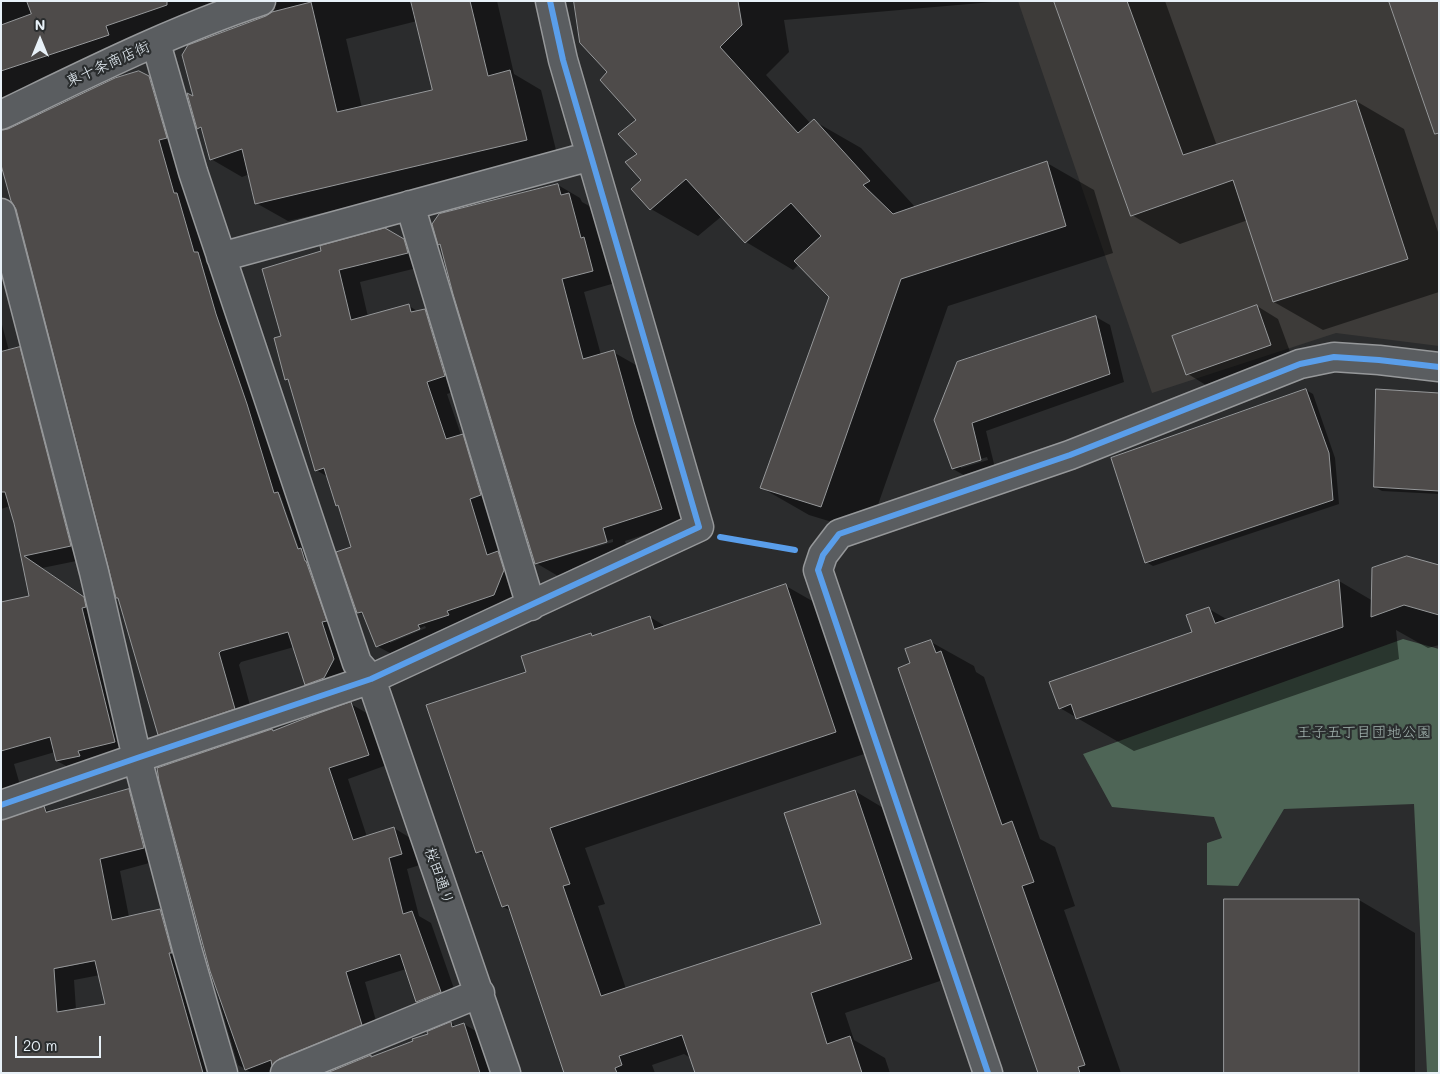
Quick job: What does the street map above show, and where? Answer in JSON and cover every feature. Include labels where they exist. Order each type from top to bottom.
[{"type":"street","name":"東十条商店街","points":[[1,115],[156,43],[214,9],[260,1]]},
{"type":"street","points":[[1,805],[371,679],[699,527],[563,60],[550,1]]},
{"type":"street","name":"桜田通り","points":[[156,43],[193,172],[357,664],[371,679],[506,1073]]},
{"type":"street","points":[[221,257],[591,156]]},
{"type":"street","points":[[410,205],[531,606]]},
{"type":"street","points":[[1,213],[94,572],[137,758],[187,949],[223,1073]]},
{"type":"street","points":[[988,1073],[818,570],[823,555],[839,534],[1070,455],[1300,364],[1334,357],[1439,367]]},
{"type":"street","points":[[285,1073],[480,993]]},
{"type":"shaded area","points":[[1018,1],[1439,1],[1439,346],[1336,333],[1152,393]]},
{"type":"green space","name":"王子五丁目団地公園","points":[[1403,639],[1439,649],[1439,1073],[1427,1073],[1414,804],[1284,809],[1238,886],[1207,885],[1207,843],[1222,838],[1214,817],[1112,807],[1083,754]]},
{"type":"building","points":[[27,1],[167,1],[167,5],[106,26],[109,35],[1,71],[1,25],[31,14]]},
{"type":"building","points":[[411,1],[470,1],[488,76],[510,70],[527,140],[255,204],[242,149],[210,160],[201,127],[197,129],[187,93],[193,96],[182,55],[188,45],[266,16],[272,12],[311,2],[337,112],[432,90]]},
{"type":"building","points":[[574,1],[738,1],[742,25],[720,47],[798,133],[814,119],[870,181],[863,185],[893,214],[1047,161],[1066,226],[901,279],[821,507],[760,488],[829,297],[794,261],[821,236],[791,203],[745,243],[686,179],[650,210],[631,189],[641,180],[625,162],[637,154],[618,134],[636,120],[600,80],[607,72],[580,43]]},
{"type":"building","points":[[1054,1],[1127,1],[1183,155],[1356,100],[1408,259],[1273,302],[1233,180],[1131,216]]},
{"type":"building","points":[[1389,1],[1439,1],[1439,133],[1435,134]]},
{"type":"building","points":[[139,71],[149,76],[167,138],[159,140],[174,193],[177,193],[194,252],[198,252],[274,493],[278,492],[298,549],[301,548],[306,561],[327,621],[322,622],[334,659],[324,678],[305,685],[288,632],[221,651],[219,653],[235,709],[158,735],[118,598],[116,598],[16,209],[11,201],[1,165],[1,130],[8,129],[115,78]]},
{"type":"building","points":[[558,184],[561,195],[569,193],[581,238],[584,237],[593,271],[562,279],[583,359],[614,350],[634,422],[662,509],[603,528],[607,542],[535,564],[453,294],[440,244],[438,245],[432,224],[439,214]]},
{"type":"building","points":[[385,228],[404,239],[408,253],[339,270],[351,320],[409,304],[411,312],[425,309],[445,376],[427,382],[446,439],[463,434],[481,495],[470,499],[487,555],[498,551],[504,570],[494,595],[447,611],[449,615],[418,625],[420,629],[376,647],[362,612],[357,613],[336,552],[351,547],[324,468],[315,471],[288,379],[285,380],[274,338],[281,336],[262,269],[321,251],[320,246]]},
{"type":"building","points":[[1257,305],[1271,345],[1186,375],[1172,336]]},
{"type":"building","points":[[1096,316],[1110,374],[972,423],[981,460],[952,469],[934,420],[957,362]]},
{"type":"building","points":[[20,347],[71,546],[24,556],[84,597],[86,607],[82,608],[115,742],[78,751],[80,756],[56,761],[50,737],[1,751],[1,602],[29,596],[14,523],[5,492],[1,492],[1,352]]},
{"type":"building","points":[[1306,389],[1329,453],[1333,500],[1145,563],[1111,458]]},
{"type":"building","points":[[1376,389],[1439,393],[1439,491],[1374,487]]},
{"type":"building","points":[[1407,556],[1439,565],[1439,615],[1404,605],[1371,617],[1372,568]]},
{"type":"building","points":[[1339,580],[1343,627],[1076,719],[1071,704],[1059,709],[1049,682],[1192,632],[1186,615],[1209,607],[1215,623]]},
{"type":"building","points":[[786,584],[836,732],[550,828],[570,884],[563,886],[601,996],[821,924],[784,813],[855,790],[912,959],[811,993],[827,1044],[850,1036],[862,1073],[695,1073],[682,1035],[619,1056],[622,1065],[615,1068],[617,1073],[564,1073],[508,905],[502,907],[482,851],[476,853],[426,705],[526,672],[521,656],[591,633],[592,636],[650,616],[654,629]]},
{"type":"building","points":[[931,640],[936,653],[941,651],[1002,825],[1012,821],[1034,882],[1022,886],[1085,1065],[1078,1067],[1080,1073],[1038,1073],[898,668],[910,663],[905,649]]},
{"type":"building","points":[[351,702],[369,755],[329,768],[353,840],[394,827],[402,854],[389,858],[403,914],[412,911],[441,992],[416,1002],[400,954],[346,972],[362,1025],[279,1059],[272,1066],[271,1060],[245,1070],[210,971],[157,768],[272,729],[273,731]]},
{"type":"building","points":[[129,789],[144,848],[100,859],[112,920],[160,909],[172,953],[169,953],[203,1073],[1,1073],[1,820],[44,806],[46,812]],"holes":[[[95,961],[105,1004],[57,1012],[54,969]]]},
{"type":"building","points":[[1224,899],[1359,899],[1359,1073],[1224,1073]]},
{"type":"building","points":[[451,1022],[452,1027],[464,1023],[480,1073],[327,1073],[371,1055],[371,1057],[413,1041],[412,1039],[428,1034],[427,1032]]},
{"type":"cycle path","points":[[1,805],[371,679],[699,527],[563,60],[550,1]]},
{"type":"cycle path","points":[[988,1073],[818,570],[823,555],[839,534],[1070,455],[1300,364],[1334,357],[1439,367]]},
{"type":"cycle path","points":[[720,537],[795,550]]}]
